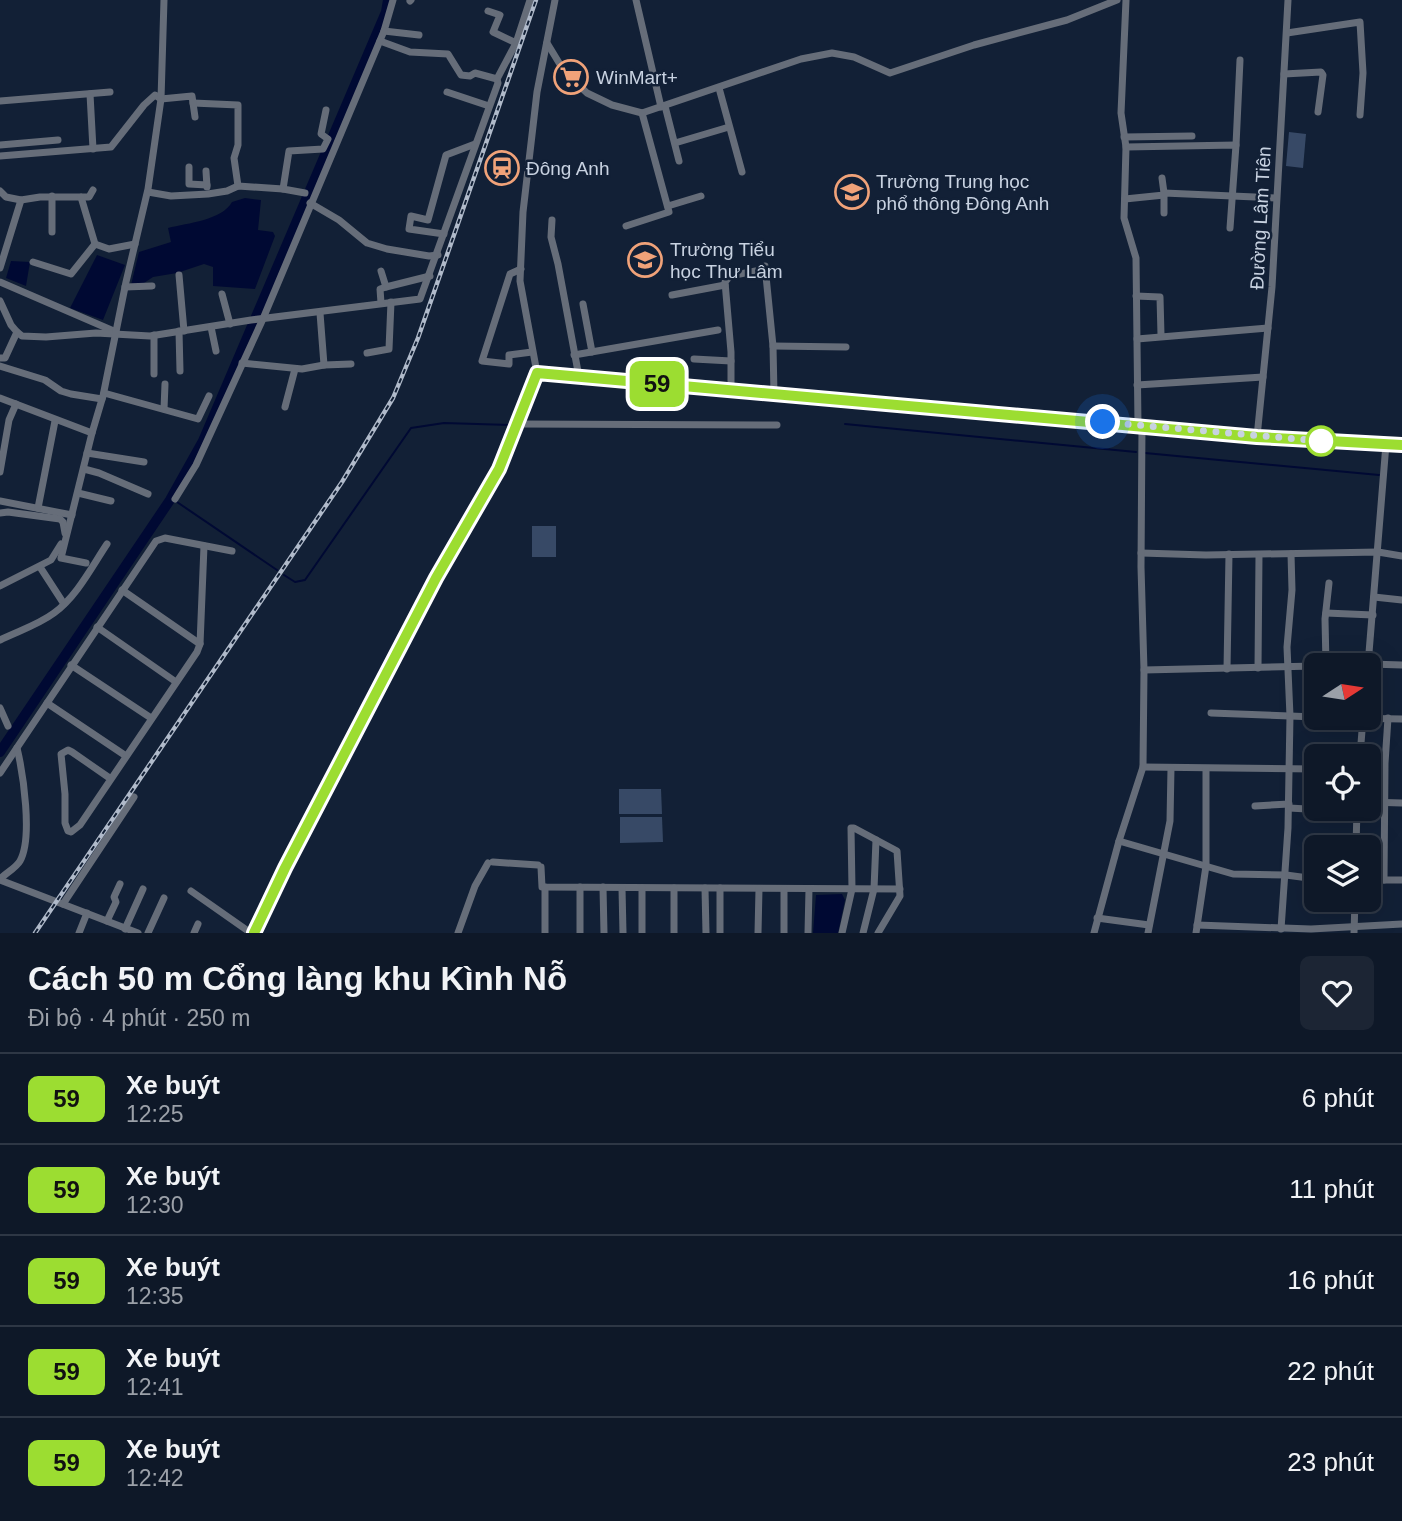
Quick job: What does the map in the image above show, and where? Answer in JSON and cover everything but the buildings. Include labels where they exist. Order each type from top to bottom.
[{"type":"street","points":[[86,563],[61,558],[103,396],[148,192],[160,99],[164,0]]},
{"type":"street","points":[[175,499],[196,465],[242,363],[384,32],[393,0]]},
{"type":"street","points":[[0,301],[10,326],[22,336],[46,337],[116,333],[154,335],[420,299],[438,255],[498,83],[497,79],[516,43],[530,0]]},
{"type":"street","points":[[191,891],[252,933],[436,578],[499,469],[537,373],[520,281],[523,212],[537,95],[555,0]]},
{"type":"street","points":[[636,0],[679,161]]},
{"type":"street","points":[[547,43],[564,71],[587,93],[612,106],[642,113],[801,59],[832,53],[854,57],[890,73],[966,48],[1067,20],[1117,0]]},
{"type":"street","points":[[1094,933],[1143,767],[1144,670],[1136,258],[1124,218],[1126,148],[1121,113],[1126,0]]},
{"type":"street","name":"Đường Lâm Tiên","points":[[1257,437],[1268,328],[1288,0]]},
{"type":"street","points":[[488,11],[500,15],[493,32],[516,43]]},
{"type":"street","points":[[1287,33],[1360,22],[1363,73],[1360,115]]},
{"type":"street","points":[[384,32],[419,35]]},
{"type":"street","points":[[380,41],[410,52],[446,54],[461,75],[470,76],[475,72],[497,79]]},
{"type":"street","points":[[1230,228],[1240,60]]},
{"type":"street","points":[[1284,74],[1321,72],[1323,75],[1318,112]]},
{"type":"street","points":[[719,88],[743,172]]},
{"type":"street","points":[[447,92],[489,106]]},
{"type":"street","points":[[0,101],[110,93]]},
{"type":"street","points":[[90,94],[93,149]]},
{"type":"street","points":[[0,156],[111,147],[155,95],[160,99],[192,96],[195,117]]},
{"type":"street","points":[[193,103],[238,105],[238,145],[234,158],[238,186]]},
{"type":"street","points":[[283,189],[289,151],[323,149],[328,139],[321,134],[326,110]]},
{"type":"street","points":[[626,226],[670,212],[642,113]]},
{"type":"street","points":[[675,143],[729,127]]},
{"type":"street","points":[[1124,137],[1192,136]]},
{"type":"street","points":[[0,145],[58,140]]},
{"type":"street","points":[[444,234],[409,229],[411,216],[428,220],[446,155],[475,144]]},
{"type":"street","points":[[1126,148],[1236,145]]},
{"type":"street","points":[[189,167],[189,184],[207,185]]},
{"type":"street","points":[[206,171],[208,194]]},
{"type":"street","points":[[1163,178],[1164,213]]},
{"type":"street","points":[[148,192],[172,196],[208,194],[228,191],[238,186],[305,193]]},
{"type":"street","points":[[0,191],[6,197],[22,200],[52,196],[92,196],[93,190]]},
{"type":"street","points":[[1125,199],[1164,194],[1276,198]]},
{"type":"street","points":[[52,196],[52,232]]},
{"type":"street","points":[[668,206],[701,196]]},
{"type":"street","points":[[81,197],[95,244]]},
{"type":"street","points":[[0,268],[22,200]]},
{"type":"street","points":[[310,203],[339,220],[367,243],[387,249],[438,255]]},
{"type":"street","points":[[552,220],[551,237],[579,377]]},
{"type":"street","points":[[95,244],[109,249],[135,244]]},
{"type":"street","points":[[33,262],[71,274],[95,244]]},
{"type":"street","points":[[731,390],[725,282],[730,276],[765,267],[773,346],[774,394]]},
{"type":"street","points":[[521,269],[510,274],[482,362],[509,364],[509,355],[532,352]]},
{"type":"street","points":[[382,271],[386,287]]},
{"type":"street","points":[[178,275],[180,371]]},
{"type":"street","points":[[381,303],[380,289],[430,276]]},
{"type":"street","points":[[0,282],[116,333]]},
{"type":"street","points":[[672,295],[725,285]]},
{"type":"street","points":[[125,287],[152,286]]},
{"type":"street","points":[[222,294],[230,324]]},
{"type":"street","points":[[1136,296],[1160,297],[1161,335]]},
{"type":"street","points":[[367,353],[389,349],[391,302]]},
{"type":"street","points":[[583,303],[592,352]]},
{"type":"street","points":[[320,313],[324,365]]},
{"type":"street","points":[[211,327],[216,351]]},
{"type":"street","points":[[1137,339],[1268,328]]},
{"type":"street","points":[[574,355],[718,330]]},
{"type":"street","points":[[0,358],[5,358],[17,332]]},
{"type":"street","points":[[154,335],[154,374]]},
{"type":"street","points":[[773,346],[846,347]]},
{"type":"street","points":[[694,359],[731,361]]},
{"type":"street","points":[[242,363],[295,369],[351,364]]},
{"type":"street","points":[[0,366],[45,380],[71,394],[103,396],[198,419],[209,396]]},
{"type":"street","points":[[285,407],[295,369]]},
{"type":"street","points":[[537,373],[1257,437],[1402,445]]},
{"type":"street","points":[[1137,385],[1263,377]]},
{"type":"street","points":[[164,409],[165,384]]},
{"type":"street","points":[[0,398],[92,433]]},
{"type":"street","points":[[0,472],[3,436],[16,404]]},
{"type":"street","points":[[38,508],[55,421]]},
{"type":"street","points":[[517,424],[776,425]]},
{"type":"street","points":[[1370,653],[1386,444]]},
{"type":"street","points":[[87,453],[144,462]]},
{"type":"street","points":[[84,469],[148,494]]},
{"type":"street","points":[[78,493],[111,501]]},
{"type":"street","points":[[0,501],[72,515]]},
{"type":"street","points":[[0,513],[60,519],[65,534],[59,550],[51,560],[0,586]]},
{"type":"street","points":[[0,773],[151,546],[160,539],[232,551]]},
{"type":"street","points":[[0,640],[53,614],[76,591],[107,544]]},
{"type":"street","points":[[111,779],[68,750],[61,754],[65,823],[68,831],[71,832],[80,825],[111,779],[125,756],[176,682],[200,644],[204,545]]},
{"type":"street","points":[[1141,553],[1259,555],[1378,552],[1402,556]]},
{"type":"street","points":[[1227,669],[1229,554]]},
{"type":"street","points":[[1281,929],[1290,769],[1287,667],[1292,590],[1291,554]]},
{"type":"street","points":[[1258,668],[1259,555]]},
{"type":"street","points":[[40,567],[64,604]]},
{"type":"street","points":[[1326,653],[1329,583]]},
{"type":"street","points":[[122,590],[200,644]]},
{"type":"street","points":[[1374,597],[1402,600]]},
{"type":"street","points":[[1326,613],[1373,615]]},
{"type":"street","points":[[97,628],[176,682]]},
{"type":"street","points":[[71,665],[151,718]]},
{"type":"street","points":[[1381,665],[1402,665]]},
{"type":"street","points":[[1144,670],[1304,666]]},
{"type":"street","points":[[47,703],[125,756]]},
{"type":"street","points":[[0,708],[8,726]]},
{"type":"street","points":[[1211,713],[1304,717]]},
{"type":"street","points":[[1381,718],[1402,719]]},
{"type":"street","points":[[1388,718],[1384,880],[1402,880]]},
{"type":"street","points":[[17,748],[24,774],[25,849],[19,862],[0,879],[138,933]]},
{"type":"street","points":[[1143,767],[1304,769]]},
{"type":"street","points":[[1097,918],[1149,929],[1170,821],[1171,768]]},
{"type":"street","points":[[1206,769],[1206,866],[1196,929],[1354,930],[1402,924]]},
{"type":"street","points":[[63,904],[134,797]]},
{"type":"street","points":[[1381,803],[1402,803]]},
{"type":"street","points":[[1255,806],[1304,808]]},
{"type":"street","points":[[842,933],[852,889],[851,828],[897,851],[901,896],[878,933]]},
{"type":"street","points":[[863,933],[874,889],[876,840]]},
{"type":"street","points":[[1119,841],[1233,874],[1304,877]]},
{"type":"street","points":[[458,933],[475,886],[490,863],[539,866],[542,887],[900,889]]},
{"type":"street","points":[[110,933],[116,902],[114,897],[120,884]]},
{"type":"street","points":[[545,887],[545,933]]},
{"type":"street","points":[[580,887],[580,933]]},
{"type":"street","points":[[603,887],[604,933]]},
{"type":"street","points":[[622,888],[623,933]]},
{"type":"street","points":[[642,888],[642,933]]},
{"type":"street","points":[[674,888],[674,933]]},
{"type":"street","points":[[705,888],[706,933]]},
{"type":"street","points":[[720,888],[720,933]]},
{"type":"street","points":[[125,929],[143,889]]},
{"type":"street","points":[[758,933],[759,889]]},
{"type":"street","points":[[784,889],[784,933]]},
{"type":"street","points":[[808,933],[810,889]]},
{"type":"street","points":[[148,933],[164,898]]},
{"type":"street","points":[[1354,930],[1355,912]]},
{"type":"street","points":[[79,933],[87,913]]},
{"type":"street","points":[[194,933],[198,924]]},
{"type":"shaded area","points":[[1289,132],[1306,134],[1303,168],[1286,166]]},
{"type":"shaded area","points":[[245,198],[261,200],[258,230],[273,232],[275,236],[255,289],[213,286],[213,267],[204,264],[153,277],[141,285],[131,285],[139,252],[171,242],[168,228],[213,217],[232,202]]},
{"type":"shaded area","points":[[97,255],[125,265],[103,320],[70,308]]},
{"type":"shaded area","points":[[11,261],[30,262],[26,286],[6,278]]},
{"type":"shaded area","points":[[532,526],[556,526],[556,557],[532,557]]},
{"type":"shaded area","points":[[619,789],[661,789],[662,814],[619,814]]},
{"type":"shaded area","points":[[620,817],[662,817],[663,842],[620,843]]},
{"type":"shaded area","points":[[842,894],[845,900],[838,933],[813,933],[816,895]]},
{"type":"waterway","points":[[0,752],[170,500],[203,441],[386,12],[388,0]]},
{"type":"waterway","points":[[284,575],[295,582],[305,580],[411,428],[444,423],[512,425]]},
{"type":"waterway","points":[[845,424],[1136,452]]},
{"type":"waterway","points":[[1145,453],[1379,475]]},
{"type":"waterway","points":[[177,502],[277,570]]},
{"type":"railway","points":[[35,933],[342,482],[393,398],[418,338],[536,0]]},
{"type":"bus line","name":"59","points":[[254,933],[436,578],[499,469],[537,373],[1257,437],[1402,445]]},
{"type":"place","name":"WinMart+","points":[[571,77]]},
{"type":"place","name":"Đông Anh","points":[[502,168]]},
{"type":"place","name":"Trường Trung học phổ thông Đông Anh","points":[[852,192]]},
{"type":"place","name":"Trường Tiểu học Thư Lâm","points":[[645,260]]},
{"type":"route","points":[[1103,422],[1321,441]]}]
